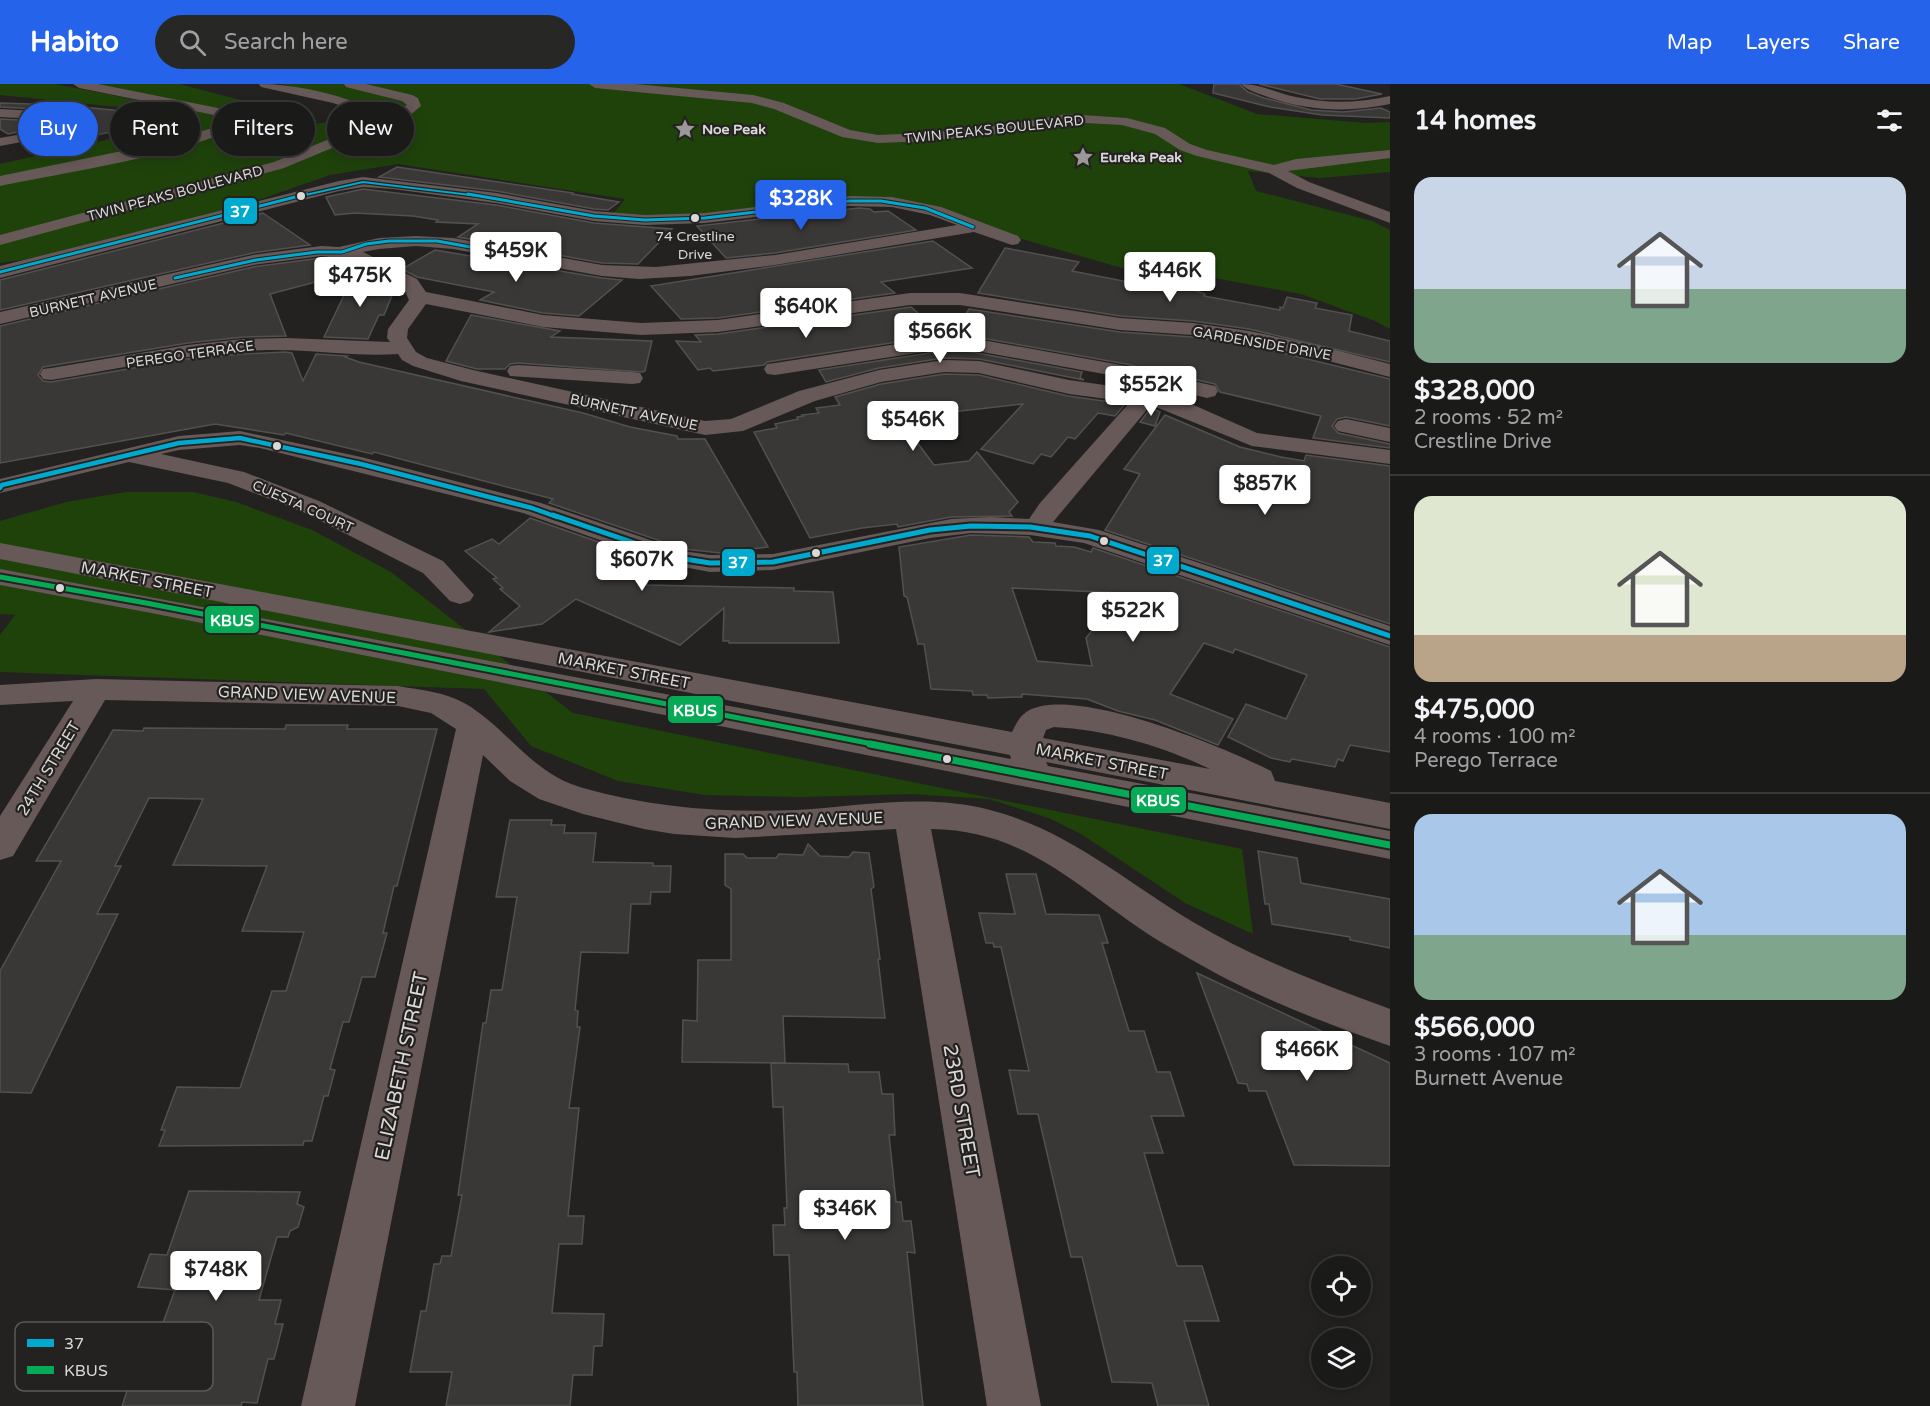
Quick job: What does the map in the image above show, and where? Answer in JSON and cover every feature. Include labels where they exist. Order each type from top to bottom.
[{"type":"main road","name":"MARKET STREET","points":[[0,551],[1390,816]]},
{"type":"main road","name":"MARKET STREET","points":[[0,577],[146,603],[1390,845]]},
{"type":"main road","points":[[1025,746],[1030,764],[1037,772],[1051,779]]},
{"type":"street","points":[[0,181],[180,143],[221,130],[234,121],[223,113],[79,84]]},
{"type":"street","points":[[265,84],[343,102]]},
{"type":"street","name":"TWIN PEAKS BOULEVARD","points":[[0,240],[279,165],[404,113],[413,107],[412,101],[406,98],[350,84]]},
{"type":"street","name":"TWIN PEAKS BOULEVARD","points":[[596,84],[760,100],[848,134],[878,139],[938,136],[1014,128],[1067,118],[1113,120],[1160,130],[1185,147],[1202,153],[1274,170],[1296,165],[1390,154]]},
{"type":"street","points":[[1247,84],[1283,98],[1324,105],[1362,105],[1390,100]]},
{"type":"street","points":[[0,112],[50,117],[60,120],[65,125],[54,132],[0,142]]},
{"type":"street","points":[[1274,170],[1303,185],[1390,218]]},
{"type":"street","points":[[1296,180],[1336,182]]},
{"type":"street","points":[[0,272],[363,182],[442,190],[594,216],[645,220],[705,218],[849,201],[881,201],[925,208],[1012,240]]},
{"type":"street","points":[[342,252],[380,242],[428,241],[588,268],[626,272],[662,272],[713,268],[827,252],[974,227]]},
{"type":"street","name":"BURNETT AVENUE","points":[[0,318],[256,260],[317,252],[342,252],[354,255],[410,283],[419,297]]},
{"type":"street","points":[[402,348],[397,341],[397,332],[419,297]]},
{"type":"street","name":"GARDENSIDE DRIVE","points":[[419,297],[543,321],[622,328],[718,326],[904,300],[936,298],[968,300],[1197,338],[1276,342],[1390,371]]},
{"type":"street","points":[[775,369],[955,341],[1126,372],[1208,391]]},
{"type":"street","name":"PEREGO TERRACE","points":[[51,374],[229,346],[269,344],[375,350],[402,348]]},
{"type":"street","name":"BURNETT AVENUE","points":[[402,348],[409,356],[420,362],[469,376],[705,428],[735,426],[807,396],[879,376],[944,366],[979,367],[1069,387],[1146,397],[1172,404],[1252,439],[1390,457]]},
{"type":"street","points":[[469,376],[522,371],[632,378]]},
{"type":"street","points":[[1037,527],[1049,508],[1146,397]]},
{"type":"street","points":[[1346,426],[1390,435]]},
{"type":"street","points":[[1,486],[201,440],[240,438],[361,464],[532,508],[701,564],[752,565],[778,562],[941,529],[995,523],[1090,536],[1390,636]]},
{"type":"street","name":"CUESTA COURT","points":[[128,455],[235,477],[282,494],[433,567],[460,595]]},
{"type":"street","name":"GRAND VIEW AVENUE","points":[[0,695],[96,689],[398,696],[428,702],[453,711],[473,725],[505,759],[535,782],[572,798],[624,812],[678,822],[728,824],[910,815],[952,815],[991,823],[1028,835],[1074,862],[1179,933],[1246,970],[1390,1028]]},
{"type":"street","name":"24TH STREET","points":[[0,846],[96,689]]},
{"type":"street","name":"ELIZABETH STREET","points":[[328,1406],[473,725]]},
{"type":"street","name":"23RD STREET","points":[[910,815],[1014,1406]]},
{"type":"green space","points":[[0,84],[55,84],[147,102],[110,102],[110,106],[98,105],[98,102],[68,102],[0,95]]},
{"type":"green space","points":[[92,84],[179,84],[248,102],[212,102],[212,108],[200,105],[200,102],[183,102]]},
{"type":"green space","points":[[280,84],[1179,84],[1257,114],[1366,123],[1390,122],[1390,172],[1320,178],[1248,171],[1256,191],[1372,221],[1390,230],[1390,329],[1375,321],[1301,294],[1209,277],[1122,268],[880,198],[671,218],[613,214],[625,199],[398,164],[330,175],[221,213],[35,258],[0,263],[0,164],[35,156],[98,156],[98,142],[110,139],[110,156],[200,156],[200,112],[212,115],[212,156],[315,156],[315,124],[327,122],[327,156],[414,156],[414,102],[355,102]]},
{"type":"green space","points":[[126,492],[193,492],[236,502],[312,530],[391,572],[573,713],[1242,849],[1253,934],[1185,903],[1081,834],[1049,818],[989,799],[912,794],[801,797],[705,795],[618,781],[531,746],[484,689],[0,672],[0,635],[15,615],[0,614],[0,521],[66,502]]},
{"type":"building","points":[[1214,84],[1239,84],[1248,92],[1264,98],[1311,110],[1343,112],[1381,108],[1390,112],[1390,118],[1322,115],[1270,107],[1213,93]]},
{"type":"building","points":[[1259,84],[1336,84],[1382,94],[1355,99],[1320,99]]},
{"type":"building","points":[[0,103],[18,104],[18,108],[0,107]]},
{"type":"building","points":[[98,109],[110,110],[110,132],[98,135]]},
{"type":"building","points":[[0,119],[18,120],[18,132],[8,134],[0,129]]},
{"type":"building","points":[[397,167],[619,202],[608,210],[594,209],[496,191],[379,177]]},
{"type":"building","points":[[363,189],[496,205],[594,223],[672,229],[638,264],[602,263],[458,237],[478,224],[436,222],[438,220],[413,216],[355,213],[335,215],[326,197]]},
{"type":"building","points":[[859,208],[870,209],[874,212],[888,211],[916,230],[775,253],[726,258],[697,226]]},
{"type":"building","points":[[263,213],[310,245],[253,253],[0,310],[0,280]]},
{"type":"building","points":[[933,241],[972,268],[881,282],[895,293],[718,318],[681,319],[651,286]]},
{"type":"building","points":[[1005,248],[1079,262],[1072,271],[1128,282],[1132,277],[1160,281],[1158,284],[1193,290],[1205,294],[1204,296],[1280,310],[1287,297],[1317,303],[1315,308],[1352,315],[1349,331],[1390,341],[1390,362],[1249,329],[1193,321],[1120,316],[978,293]]},
{"type":"building","points":[[435,250],[622,280],[579,316],[543,313],[480,300],[494,292],[417,277],[402,269]]},
{"type":"building","points":[[321,258],[330,259],[350,273],[270,294],[286,336],[243,337],[188,343],[43,367],[38,375],[43,381],[51,382],[187,359],[285,352],[292,353],[303,381],[316,354],[347,356],[345,357],[359,362],[583,413],[630,427],[677,436],[678,439],[705,439],[768,547],[720,553],[684,549],[549,503],[553,499],[374,452],[372,454],[286,433],[284,435],[215,424],[0,463],[0,326],[253,267]]},
{"type":"building","points":[[356,270],[376,284],[384,280],[396,286],[384,315],[379,315],[368,339],[324,337]]},
{"type":"building","points":[[911,307],[943,335],[767,362],[764,365],[713,371],[710,368],[698,370],[676,341],[701,342],[695,335],[718,334]]},
{"type":"building","points":[[969,309],[1120,332],[1193,337],[1249,345],[1390,379],[1390,426],[1346,417],[1337,419],[1332,426],[1338,433],[1390,444],[1390,448],[1313,438],[1321,416],[1220,392],[1215,384],[1126,364],[954,333]]},
{"type":"building","points":[[471,315],[560,331],[551,337],[652,341],[645,371],[642,372],[518,363],[510,364],[505,369],[477,369],[446,361]]},
{"type":"building","points":[[955,349],[1082,372],[1080,378],[1084,380],[979,359],[944,358],[879,368],[826,382],[819,370]]},
{"type":"building","points":[[944,374],[979,375],[1068,396],[1125,404],[1115,416],[1098,413],[1075,439],[1068,437],[1051,457],[1041,454],[1033,464],[981,449],[1023,404],[899,418],[934,465],[969,461],[977,452],[1018,502],[1009,512],[1012,516],[951,517],[898,527],[897,524],[862,528],[810,538],[754,432],[777,428],[775,424],[798,419],[797,417],[802,415],[819,413],[816,408],[840,405],[835,397],[881,384]]},
{"type":"building","points":[[1151,408],[1160,412],[1155,426],[1140,422]]},
{"type":"building","points":[[1165,415],[1240,447],[1281,457],[1304,461],[1306,455],[1390,466],[1390,624],[1105,530],[1140,474],[1124,469]]},
{"type":"building","points":[[530,518],[653,561],[646,562],[647,585],[794,588],[794,591],[833,592],[839,643],[729,643],[729,641],[723,641],[724,608],[680,645],[576,599],[542,624],[489,632],[520,606],[500,589],[503,588],[493,579],[497,578],[465,551],[492,539],[499,544]]},
{"type":"building","points":[[971,535],[1029,537],[1033,542],[1055,543],[1056,546],[1074,547],[1091,552],[1093,548],[1390,647],[1390,752],[1350,745],[1343,761],[1338,759],[1335,767],[1292,759],[1290,762],[1271,758],[1228,737],[1246,704],[1286,719],[1307,675],[1235,649],[1233,653],[1204,643],[1170,694],[1233,719],[1218,745],[1155,720],[1118,711],[1087,699],[1022,694],[1022,697],[988,698],[987,695],[973,695],[972,691],[931,689],[924,644],[918,644],[907,597],[904,596],[899,547]],"holes":[[[1012,588],[1122,593],[1086,638],[1092,666],[1037,661]]]},
{"type":"building","points":[[286,725],[348,725],[347,729],[437,729],[397,886],[394,886],[383,933],[387,933],[375,977],[362,977],[349,1022],[343,1022],[330,1069],[335,1070],[328,1096],[324,1096],[312,1141],[304,1141],[303,1145],[159,1146],[165,1130],[161,1130],[177,1087],[240,1088],[272,991],[286,991],[304,932],[242,931],[267,866],[173,865],[203,799],[149,798],[115,866],[121,866],[97,914],[118,914],[31,1093],[0,1092],[0,971],[61,861],[36,861],[113,730],[143,731],[144,728],[285,729]]},
{"type":"building","points":[[510,820],[552,820],[551,825],[565,825],[564,833],[596,833],[593,862],[653,863],[653,866],[671,866],[670,892],[651,892],[650,904],[631,904],[628,953],[581,952],[575,1010],[578,1011],[577,1027],[580,1027],[569,1108],[579,1108],[568,1216],[584,1216],[582,1244],[559,1244],[552,1313],[604,1314],[602,1346],[594,1346],[592,1375],[573,1375],[570,1406],[446,1406],[452,1372],[410,1372],[421,1311],[426,1311],[434,1264],[440,1264],[442,1256],[451,1256],[462,1195],[458,1195],[483,1023],[486,1023],[491,990],[502,990],[517,897],[496,897]]},
{"type":"building","points":[[808,844],[820,856],[849,857],[853,852],[869,853],[885,1018],[783,1016],[785,1063],[682,1062],[683,1020],[697,1021],[698,960],[731,960],[731,889],[725,885],[725,854],[743,854],[747,858],[776,858],[779,854],[803,855]]},
{"type":"building","points":[[1258,851],[1297,858],[1301,883],[1390,899],[1390,948],[1350,940],[1350,937],[1272,924],[1269,904],[1265,904]]},
{"type":"building","points":[[1006,874],[1036,874],[1046,914],[1099,915],[1108,943],[1102,943],[1129,1031],[1144,1031],[1157,1072],[1170,1072],[1184,1116],[1151,1116],[1163,1153],[1144,1153],[1177,1266],[1202,1266],[1219,1321],[1184,1321],[1209,1406],[1158,1406],[1152,1383],[1112,1382],[1082,1257],[1071,1257],[1038,1114],[1018,1114],[1009,1070],[1029,1071],[1001,947],[994,947],[993,943],[986,943],[979,913],[1015,914]]},
{"type":"building","points":[[1197,973],[1390,1063],[1390,1166],[1294,1165],[1266,1091],[1249,1091],[1247,1084],[1238,1083]]},
{"type":"building","points":[[771,1063],[848,1064],[849,1072],[879,1072],[882,1094],[893,1094],[895,1135],[889,1135],[896,1202],[901,1202],[903,1221],[911,1221],[915,1253],[907,1252],[923,1406],[798,1406],[797,1372],[794,1372],[789,1255],[774,1255],[773,1225],[785,1225],[784,1208],[787,1208],[783,1107],[773,1107]]},
{"type":"building","points":[[189,1191],[300,1192],[297,1204],[304,1207],[298,1227],[290,1231],[288,1237],[277,1237],[259,1300],[281,1300],[275,1324],[283,1324],[274,1359],[268,1359],[257,1403],[242,1402],[241,1406],[122,1406],[127,1391],[213,1391],[213,1322],[163,1322],[175,1290],[138,1287],[150,1254],[167,1255]]},
{"type":"transit line","name":"37","points":[[0,272],[339,186],[363,182],[496,198],[594,216],[645,220],[705,218],[849,201],[881,201],[925,208],[973,227]]},
{"type":"transit line","name":"37","points":[[175,278],[256,260],[317,252],[342,252],[366,244],[389,241],[437,241],[515,255]]},
{"type":"transit line","name":"37","points":[[0,488],[2,485],[179,443],[240,438],[361,464],[532,508],[678,558],[710,563],[773,562],[930,530],[971,526],[1030,527],[1090,536],[1390,636]]},
{"type":"transit line","name":"KBUS","points":[[0,577],[146,603],[1390,845]]},
{"type":"place","name":"Noe Peak","points":[[685,129]]},
{"type":"place","name":"Eureka Peak","points":[[1083,157]]},
{"type":"place","name":"74 Crestline Drive","points":[[695,218]]}]
